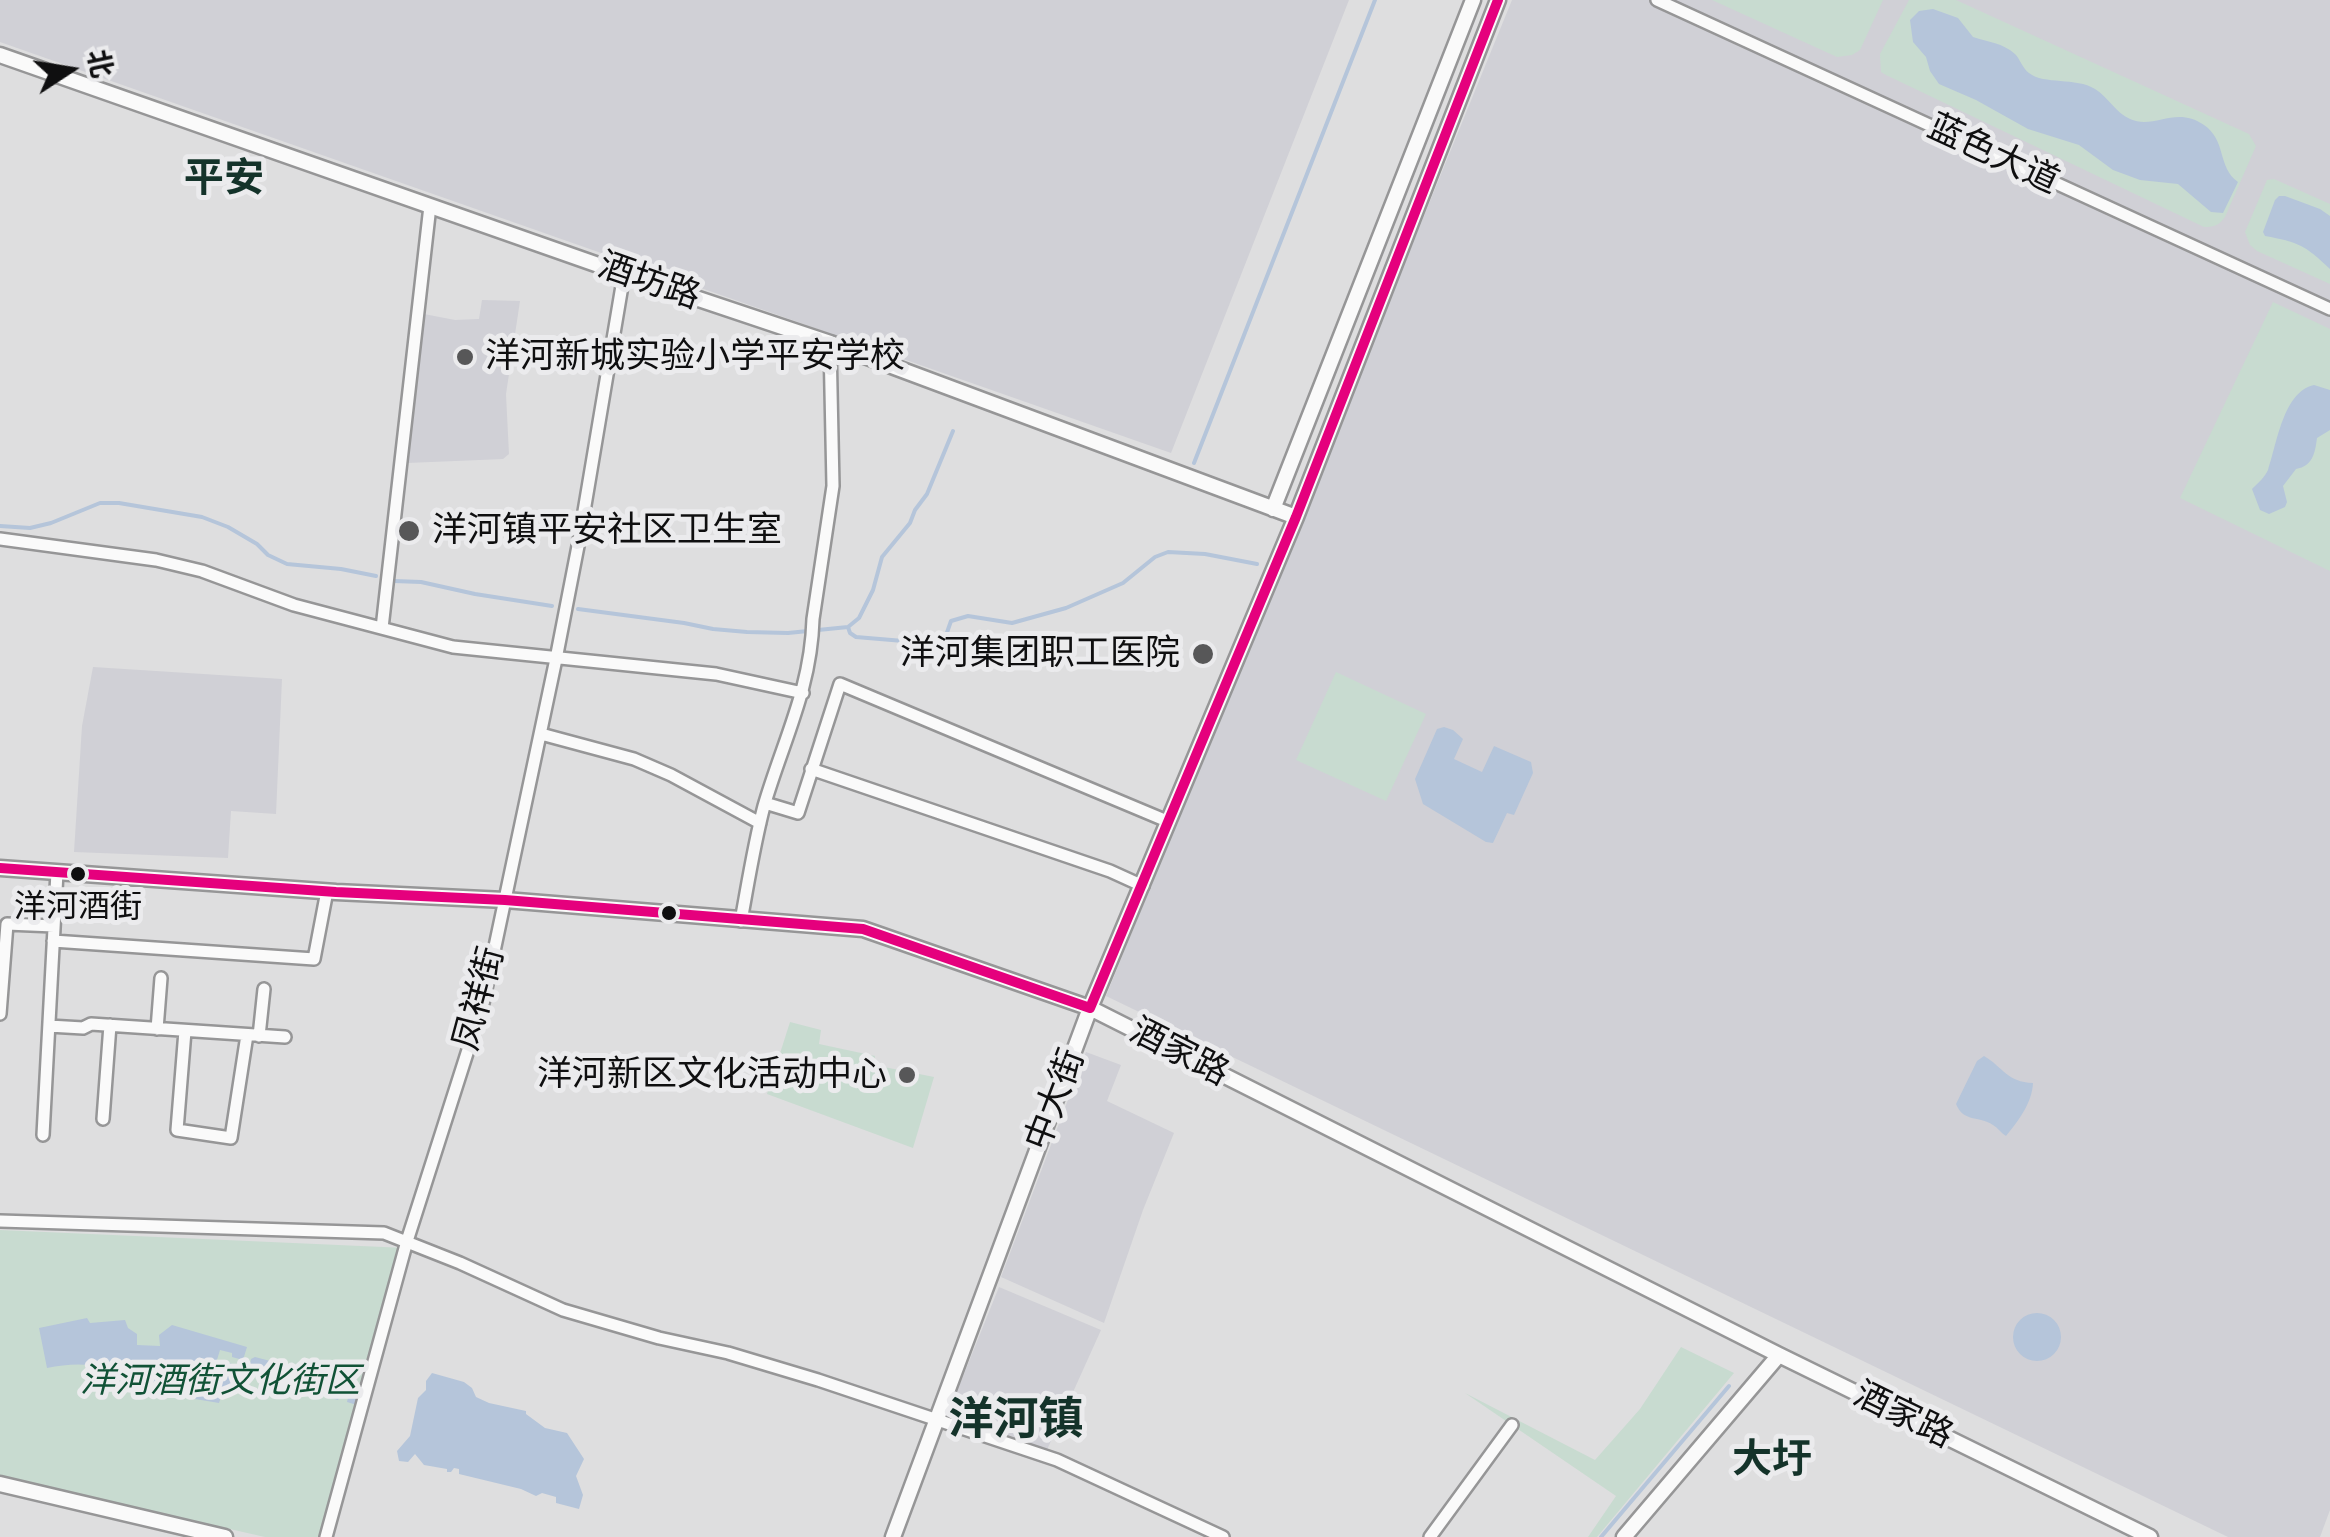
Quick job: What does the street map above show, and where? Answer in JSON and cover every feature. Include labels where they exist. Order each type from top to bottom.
[{"type":"street","points":[[1274,509],[1473,0]]},
{"type":"street","name":"中大街","points":[[893,1537],[1090,1008],[1296,516],[1498,0]]},
{"type":"street","name":"蓝色大道","points":[[1657,0],[2330,309]]},
{"type":"street","name":"酒坊路","points":[[0,55],[830,344],[1296,516]]},
{"type":"street","points":[[382,628],[430,206]]},
{"type":"street","name":"凤祥街","points":[[326,1537],[407,1241],[483,1003],[579,541],[624,274]]},
{"type":"street","points":[[741,921],[765,803],[803,693],[812,638],[833,486],[830,344]]},
{"type":"street","points":[[0,539],[156,560],[202,571],[294,605],[453,647],[716,674],[803,693]]},
{"type":"street","points":[[765,803],[798,813],[840,684],[1167,821]]},
{"type":"street","points":[[541,734],[634,760],[671,775],[760,823]]},
{"type":"street","points":[[812,768],[1110,871],[1143,886]]},
{"type":"street","name":"酒家路","points":[[0,868],[505,900],[863,930],[1090,1008],[2150,1537]]},
{"type":"street","points":[[44,1135],[57,872]]},
{"type":"street","points":[[54,940],[314,959],[327,891]]},
{"type":"street","points":[[0,1014],[8,924],[54,926]]},
{"type":"street","points":[[157,1028],[161,978]]},
{"type":"street","points":[[185,1030],[177,1130],[230,1138],[264,989]]},
{"type":"street","points":[[49,1026],[83,1028],[91,1024],[285,1038]]},
{"type":"street","points":[[104,1119],[110,1026]]},
{"type":"street","points":[[0,1221],[384,1233],[563,1310],[728,1354],[1058,1460],[1223,1537]]},
{"type":"street","points":[[1624,1537],[1780,1355]]},
{"type":"street","points":[[1430,1537],[1512,1424]]},
{"type":"street","points":[[0,1484],[226,1537]]},
{"type":"shaded area","points":[[0,0],[1349,0],[1171,453],[0,42]]},
{"type":"shaded area","points":[[1512,0],[2330,0],[2330,1510],[2320,1537],[2228,1537],[1106,996]]},
{"type":"shaded area","name":"洋河新城实验小学平安学校","points":[[482,300],[520,301],[506,394],[509,454],[503,459],[407,463],[424,314],[455,320],[479,319]]},
{"type":"shaded area","points":[[93,667],[282,679],[276,814],[231,811],[228,858],[74,852],[82,726]]},
{"type":"shaded area","points":[[1086,1052],[1121,1065],[1107,1101],[1174,1133],[1104,1323],[1001,1277]]},
{"type":"shaded area","points":[[999,1287],[1101,1330],[1046,1452],[947,1416]]},
{"type":"green space","points":[[1712,0],[1883,0],[1860,50],[1837,57]]},
{"type":"green space","points":[[1909,0],[1956,0],[2249,134],[2256,146],[2225,217],[2216,225],[2204,227],[1881,72],[1880,54]]},
{"type":"green space","points":[[2274,179],[2330,204],[2330,284],[2250,245],[2245,232],[2267,180]]},
{"type":"green space","points":[[2273,302],[2330,329],[2330,571],[2180,498]]},
{"type":"green space","points":[[1336,672],[1426,714],[1386,801],[1296,760]]},
{"type":"green space","points":[[790,1022],[821,1030],[819,1044],[875,1056],[874,1065],[934,1077],[913,1148],[767,1094]]},
{"type":"green space","name":"洋河酒街文化街区","points":[[0,1230],[406,1248],[327,1537],[265,1537],[0,1477]]},
{"type":"green space","points":[[1681,1347],[1734,1373],[1597,1537],[1588,1537],[1616,1496],[1465,1393],[1595,1460],[1640,1409]]},
{"type":"water","points":[[1933,9],[1958,18],[1973,37],[2010,50],[2035,77],[2087,85],[2130,119],[2148,122],[2184,117],[2204,125],[2216,139],[2227,169],[2238,182],[2223,213],[2211,212],[2178,184],[2140,180],[2113,170],[2079,145],[2028,129],[1939,84],[1926,57],[1913,42],[1910,20],[1919,11]]},
{"type":"water","points":[[2279,196],[2330,216],[2330,269],[2300,246],[2265,236],[2263,232]]},
{"type":"water","points":[[2314,385],[2330,390],[2330,430],[2317,438],[2310,462],[2296,469],[2283,486],[2285,507],[2269,514],[2260,510],[2252,489],[2268,470],[2288,408],[2303,390]]},
{"type":"water","points":[[1444,727],[1463,739],[1454,759],[1482,772],[1494,746],[1531,762],[1533,773],[1514,815],[1507,813],[1493,843],[1423,804],[1415,779],[1437,729]]},
{"type":"water","points":[[1984,1056],[2011,1077],[2033,1083],[2027,1104],[2006,1136],[1995,1126],[1963,1114],[1956,1104],[1977,1061]]},
{"type":"water","points":[[2037,1313],[2054,1320],[2061,1337],[2054,1354],[2037,1361],[2020,1354],[2013,1337],[2020,1320]]},
{"type":"water","points":[[87,1318],[90,1323],[125,1320],[137,1334],[137,1345],[160,1346],[159,1335],[172,1325],[247,1347],[243,1360],[220,1350],[216,1363],[242,1367],[236,1393],[229,1391],[228,1398],[221,1397],[219,1403],[147,1391],[102,1367],[47,1368],[39,1328]]},
{"type":"water","points":[[255,1357],[343,1380],[344,1388],[350,1389],[353,1383],[365,1386],[360,1406],[347,1402],[349,1393],[342,1391],[338,1400],[248,1374]]},
{"type":"water","points":[[432,1373],[464,1382],[476,1397],[526,1411],[545,1428],[567,1433],[584,1459],[576,1476],[583,1495],[579,1509],[556,1503],[556,1497],[542,1493],[536,1496],[459,1474],[459,1469],[447,1472],[424,1465],[415,1454],[408,1462],[399,1461],[397,1451],[410,1436],[418,1398],[426,1390]]},
{"type":"waterway","points":[[1194,463],[1375,0]]},
{"type":"waterway","points":[[578,609],[747,632],[788,633],[848,627],[859,618],[873,590],[882,557],[910,523],[927,494],[953,431]]},
{"type":"waterway","points":[[0,526],[30,528],[100,503],[119,503],[202,517],[228,527],[287,564],[376,576]]},
{"type":"waterway","points":[[848,627],[856,637],[939,644],[944,641],[951,621],[968,616],[1012,623],[1066,608],[1123,583],[1155,557],[1168,552],[1257,564]]},
{"type":"waterway","points":[[394,581],[421,582],[552,606]]},
{"type":"waterway","points":[[1601,1537],[1729,1386]]},
{"type":"transit line","points":[[1090,1008],[1296,517],[1498,0]]},
{"type":"transit line","points":[[0,868],[505,900],[863,929],[1090,1008]]},
{"type":"place","name":"洋河新城实验小学平安学校","points":[[465,357]]},
{"type":"place","name":"洋河镇平安社区卫生室","points":[[409,531]]},
{"type":"place","name":"洋河集团职工医院","points":[[1203,654]]},
{"type":"place","name":"洋河酒街","points":[[78,874]]},
{"type":"place","name":"洋河新区文化活动中心","points":[[907,1075]]},
{"type":"district","name":"平安","points":[[224,180]]},
{"type":"district","name":"洋河镇","points":[[1016,1421]]},
{"type":"district","name":"大圩","points":[[1772,1461]]}]
